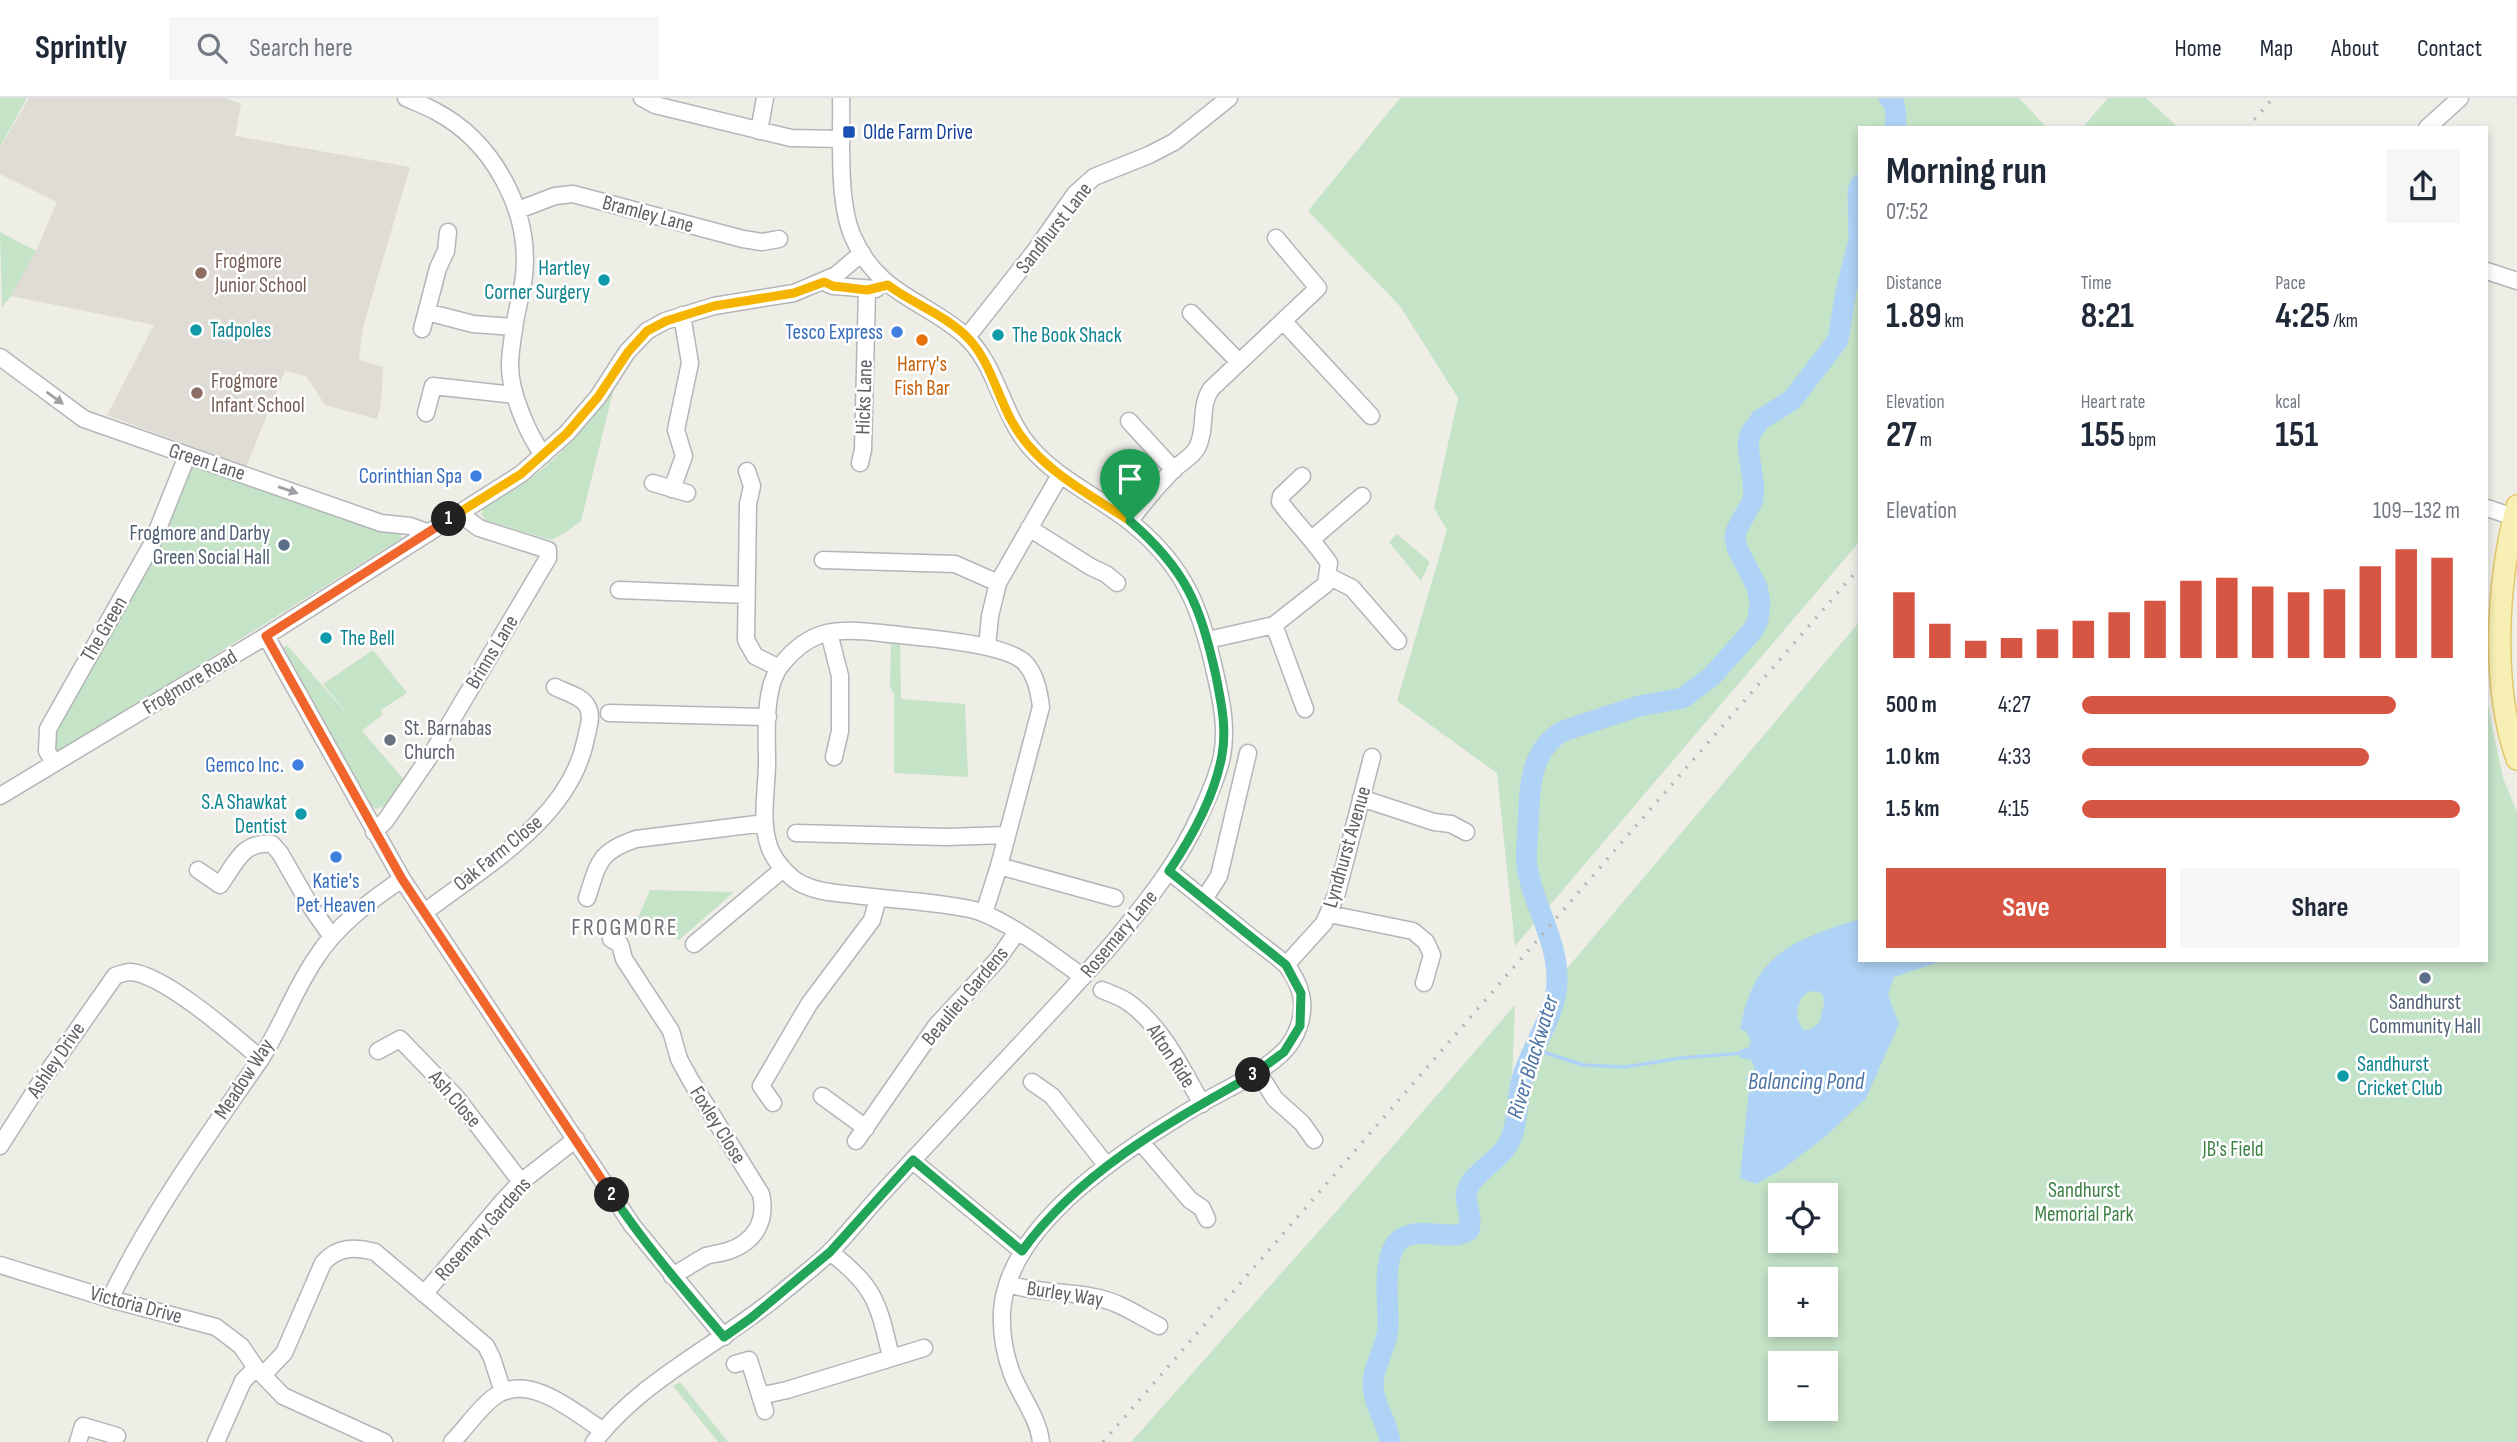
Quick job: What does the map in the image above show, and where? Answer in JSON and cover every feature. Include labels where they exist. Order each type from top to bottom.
[{"type":"main road","points":[[2516,509],[2499,662],[2504,705],[2517,759]]},
{"type":"street","points":[[406,98],[437,111],[472,137],[496,166],[518,210],[524,244],[524,276],[514,327],[510,368],[515,395],[532,439],[543,455]]},
{"type":"street","points":[[642,98],[655,105],[791,138],[842,139]]},
{"type":"street","points":[[759,131],[765,98]]},
{"type":"street","name":"Rosemary Lane","points":[[598,1436],[640,1395],[751,1318],[830,1252],[1083,977],[1143,907],[1169,871],[1196,825],[1214,785],[1222,755],[1224,723],[1208,640],[1189,588],[1174,564],[1130,521],[1060,475],[1027,445],[1010,418],[983,358],[967,337],[888,285],[862,253],[852,235],[844,208],[841,98]]},
{"type":"street","name":"Sandhurst Lane","points":[[967,337],[1035,251],[1075,194],[1094,177],[1174,142],[1229,98]]},
{"type":"street","points":[[2429,126],[2460,98]]},
{"type":"street","name":"Bramley Lane","points":[[518,210],[555,196],[573,194],[743,239],[762,242],[779,239]]},
{"type":"street","points":[[422,329],[438,268],[446,251],[448,232]]},
{"type":"street","points":[[1130,521],[1144,501],[1196,451],[1201,439],[1204,400],[1211,389],[1318,288],[1276,238]]},
{"type":"street","name":"Frogmore Road","points":[[0,796],[266,636],[521,474],[567,433],[598,397],[628,352],[647,331],[682,315],[714,306],[783,295],[824,282],[862,253]]},
{"type":"street","points":[[2488,271],[2517,281]]},
{"type":"street","name":"Frogmore Road","points":[[824,282],[833,286],[867,290],[888,285]]},
{"type":"street","name":"Hicks Lane","points":[[860,463],[863,450],[867,290]]},
{"type":"street","points":[[427,312],[473,324],[514,327]]},
{"type":"street","points":[[1191,313],[1239,362]]},
{"type":"street","points":[[653,483],[680,491],[684,456],[676,430],[690,363],[682,315]]},
{"type":"street","points":[[1283,322],[1371,416]]},
{"type":"street","name":"Green Lane","points":[[0,357],[84,419],[381,523],[410,526],[429,533]]},
{"type":"street","points":[[426,413],[433,386],[515,395]]},
{"type":"street","points":[[1129,421],[1174,470]]},
{"type":"street","name":"The Green","points":[[54,763],[47,751],[48,729],[151,546],[187,456]]},
{"type":"street","points":[[747,471],[752,485],[748,504],[746,640],[755,656],[779,668]]},
{"type":"street","points":[[987,647],[993,598],[998,583],[1060,475]]},
{"type":"street","points":[[1208,640],[1274,625],[1326,584],[1329,564],[1312,539],[1302,532],[1280,502],[1281,496],[1302,476]]},
{"type":"street","points":[[1312,539],[1362,496]]},
{"type":"street","points":[[2488,508],[2516,509]]},
{"type":"street","name":"Brinns Lane","points":[[374,832],[386,820],[434,750],[548,558],[548,550],[479,528],[459,513]]},
{"type":"street","points":[[1029,528],[1117,583]]},
{"type":"street","points":[[822,561],[955,564],[998,583]]},
{"type":"street","points":[[1328,576],[1352,588],[1398,641]]},
{"type":"street","points":[[619,590],[747,595]]},
{"type":"street","points":[[1274,625],[1305,709]]},
{"type":"street","name":"Beaulieu Gardens","points":[[984,913],[1041,707],[1038,686],[1025,663],[1008,653],[987,647],[855,630],[811,637],[793,650],[779,668],[770,693],[765,823],[769,848],[783,869],[797,882],[811,888],[984,913],[1083,977]]},
{"type":"street","points":[[829,633],[840,676],[840,731],[834,757]]},
{"type":"street","points":[[266,636],[402,879],[632,1224],[724,1337]]},
{"type":"street","name":"Oak Farm Close","points":[[425,912],[531,830],[557,803],[575,773],[584,748],[590,715],[587,705],[580,699],[555,687]]},
{"type":"street","points":[[609,713],[768,717]]},
{"type":"street","points":[[1204,899],[1219,876],[1248,753]]},
{"type":"street","name":"Lyndhurst Avenue","points":[[1286,965],[1329,914],[1373,757]]},
{"type":"street","points":[[1361,798],[1434,822],[1451,824],[1466,832]]},
{"type":"street","points":[[587,898],[597,867],[606,852],[618,845],[636,839],[765,823]]},
{"type":"street","points":[[796,833],[946,837],[1007,835]]},
{"type":"street","points":[[198,870],[220,885],[246,848],[258,842],[272,844],[332,937]]},
{"type":"street","points":[[999,866],[1115,898]]},
{"type":"street","points":[[694,944],[783,869]]},
{"type":"street","points":[[1041,1442],[1037,1425],[1012,1375],[1004,1346],[1002,1311],[1008,1284],[1022,1251],[1059,1209],[1107,1166],[1202,1104],[1258,1072],[1284,1052],[1300,1026],[1301,993],[1286,965],[1169,871]]},
{"type":"street","name":"Meadow Way","points":[[110,1299],[165,1200],[261,1059],[316,957],[332,937],[377,896],[402,879]]},
{"type":"street","points":[[773,1103],[761,1086],[809,1004],[872,920],[878,898]]},
{"type":"street","points":[[1329,914],[1413,931],[1426,942],[1432,955],[1424,983]]},
{"type":"street","name":"Beaulieu Gardens","points":[[822,1096],[861,1134],[936,1026],[998,959],[1017,932]]},
{"type":"street","name":"Foxley Close","points":[[611,939],[620,944],[624,959],[671,1031],[679,1059],[761,1194],[765,1209],[760,1226],[746,1242],[731,1250],[707,1256],[672,1276]]},
{"type":"street","name":"Ashley Drive","points":[[0,1146],[46,1074],[115,976],[127,971],[140,974],[181,996],[261,1059]]},
{"type":"street","name":"Alton Ride","points":[[1102,990],[1130,1003],[1154,1025],[1202,1104]]},
{"type":"street","name":"Ash Close","points":[[378,1051],[400,1039],[456,1097],[521,1182]]},
{"type":"street","points":[[1258,1072],[1275,1099],[1302,1123],[1314,1140]]},
{"type":"street","points":[[1032,1082],[1052,1097],[1107,1166]]},
{"type":"street","name":"Rosemary Gardens","points":[[424,1294],[521,1182],[576,1139]]},
{"type":"street","points":[[1141,1142],[1190,1200],[1202,1208],[1207,1219]]},
{"type":"street","points":[[913,1160],[1022,1251]]},
{"type":"street","name":"Rosemary Gardens","points":[[216,1442],[243,1381],[284,1353],[323,1263],[330,1255],[344,1249],[360,1248],[375,1252],[486,1346],[503,1392]]},
{"type":"street","points":[[830,1252],[866,1284],[879,1305],[891,1357]]},
{"type":"street","name":"Victoria Drive","points":[[0,1265],[110,1299],[216,1327],[240,1346],[259,1371]]},
{"type":"street","name":"Burley Way","points":[[1008,1284],[1025,1289],[1095,1297],[1121,1304],[1158,1326]]},
{"type":"street","points":[[735,1364],[749,1360],[763,1404],[787,1390],[924,1348]]},
{"type":"street","points":[[259,1371],[283,1396],[384,1442]]},
{"type":"street","points":[[452,1442],[492,1398],[503,1392],[523,1389],[540,1392],[598,1436]]},
{"type":"street","points":[[76,1430],[117,1436]]},
{"type":"shaded area","name":"Frogmore Junior School","points":[[29,98],[226,98],[241,104],[235,136],[410,167],[363,327],[359,360],[383,367],[381,404],[377,419],[325,405],[306,376],[285,371],[246,467],[107,415],[154,325],[11,296],[36,251],[57,202],[0,174],[0,148]]},
{"type":"green space","points":[[0,98],[27,98],[0,147]]},
{"type":"green space","points":[[1400,98],[2019,98],[2045,126],[1858,126],[1858,543],[1515,946],[1497,773],[1397,701],[1447,530],[1434,508],[1458,398],[1400,306],[1308,211]]},
{"type":"green space","points":[[2108,98],[2146,98],[2177,126],[2084,126]]},
{"type":"green space","points":[[0,232],[36,251],[2,307]]},
{"type":"green space","points":[[614,388],[581,521],[551,540],[485,520],[481,514],[484,508],[551,462],[580,432]]},
{"type":"green space","points":[[190,463],[400,533],[402,538],[55,755],[52,740],[57,717]]},
{"type":"green space","points":[[1397,534],[1430,562],[1421,581],[1389,542]]},
{"type":"green space","name":"Sandhurst Memorial Park","points":[[1858,623],[1858,962],[2488,962],[2488,706],[2503,778],[2517,812],[2517,1442],[1131,1442],[1515,1005],[1512,1080],[1558,1003],[1554,984]]},
{"type":"green space","points":[[891,637],[900,638],[901,699],[965,704],[968,777],[894,773],[894,694],[890,687]]},
{"type":"green space","points":[[287,645],[353,721],[323,684],[373,650],[407,693],[381,710],[383,714],[362,731],[406,782],[389,804],[376,809],[368,803],[286,659],[283,648]]},
{"type":"green space","points":[[650,890],[734,892],[679,940],[635,925]]},
{"type":"green space","points":[[680,1382],[728,1442],[718,1442],[673,1386]]},
{"type":"water","name":"Balancing Pond","points":[[1858,920],[1858,962],[1939,962],[1894,977],[1888,995],[1899,1024],[1866,1098],[1826,1136],[1783,1169],[1756,1184],[1740,1178],[1749,1090],[1746,1078],[1754,1071],[1751,1060],[1740,1058],[1740,1050],[1749,1047],[1751,1041],[1746,1031],[1740,1030],[1746,1004],[1766,967],[1779,954],[1814,935]],"holes":[[[1811,991],[1823,995],[1824,1004],[1819,1023],[1809,1030],[1804,1030],[1798,1020],[1799,1002]]]},
{"type":"waterway","name":"River Blackwater","points":[[1889,98],[1893,100],[1895,126]]},
{"type":"waterway","name":"River Blackwater","points":[[1390,1442],[1375,1400],[1373,1385],[1388,1328],[1387,1280],[1390,1256],[1394,1246],[1409,1235],[1453,1235],[1469,1230],[1467,1190],[1511,1139],[1522,1079],[1556,993],[1554,951],[1534,895],[1526,862],[1531,784],[1538,760],[1543,749],[1563,731],[1639,706],[1683,698],[1712,676],[1754,629],[1760,602],[1757,587],[1737,548],[1735,537],[1753,500],[1748,445],[1750,434],[1760,420],[1792,400],[1838,340],[1846,291],[1858,244]]},
{"type":"waterway","points":[[1534,1049],[1583,1065],[1625,1067],[1681,1058],[1743,1053]]},
{"type":"railway","points":[[2249,126],[2273,98]]},
{"type":"railway","points":[[1103,1442],[1858,569]]},
{"type":"place","name":"Olde Farm Drive","points":[[849,132]]},
{"type":"place","name":"Frogmore Junior School","points":[[201,273]]},
{"type":"place","name":"Hartley Corner Surgery","points":[[604,280]]},
{"type":"place","name":"Tadpoles","points":[[196,330]]},
{"type":"place","name":"Tesco Express","points":[[897,332]]},
{"type":"place","name":"The Book Shack","points":[[998,335]]},
{"type":"place","name":"Harry's Fish Bar","points":[[922,340]]},
{"type":"place","name":"Frogmore Infant School","points":[[197,393]]},
{"type":"place","name":"Corinthian Spa","points":[[476,476]]},
{"type":"place","name":"Frogmore and Darby Green Social Hall","points":[[284,545]]},
{"type":"place","name":"The Bell","points":[[326,638]]},
{"type":"place","name":"St. Barnabas Church","points":[[390,740]]},
{"type":"place","name":"Gemco Inc.","points":[[298,765]]},
{"type":"place","name":"S.A Shawkat Dentist","points":[[301,814]]},
{"type":"place","name":"Katie's Pet Heaven","points":[[336,857]]},
{"type":"place","name":"Sandhurst Community Hall","points":[[2425,978]]},
{"type":"place","name":"Sandhurst Cricket Club","points":[[2343,1076]]},
{"type":"district","name":"FROGMORE","points":[[625,927]]},
{"type":"route","points":[[824,282],[833,286],[867,290],[888,285],[900,295],[948,322],[967,337],[983,358],[1010,418],[1027,445],[1060,475],[1130,521],[1174,564],[1189,588],[1208,640],[1224,723],[1222,755],[1214,785],[1196,825],[1169,871],[1286,965],[1301,993],[1300,1026],[1284,1052],[1258,1072],[1202,1104],[1107,1166],[1059,1209],[1022,1251],[913,1160],[830,1252],[724,1337],[632,1224],[402,879],[266,636],[521,474],[567,433],[598,397],[628,352],[647,331],[682,315],[714,306],[794,293],[824,282]]},
{"type":"park label","name":"JB's Field","points":[[2233,1149]]}]
